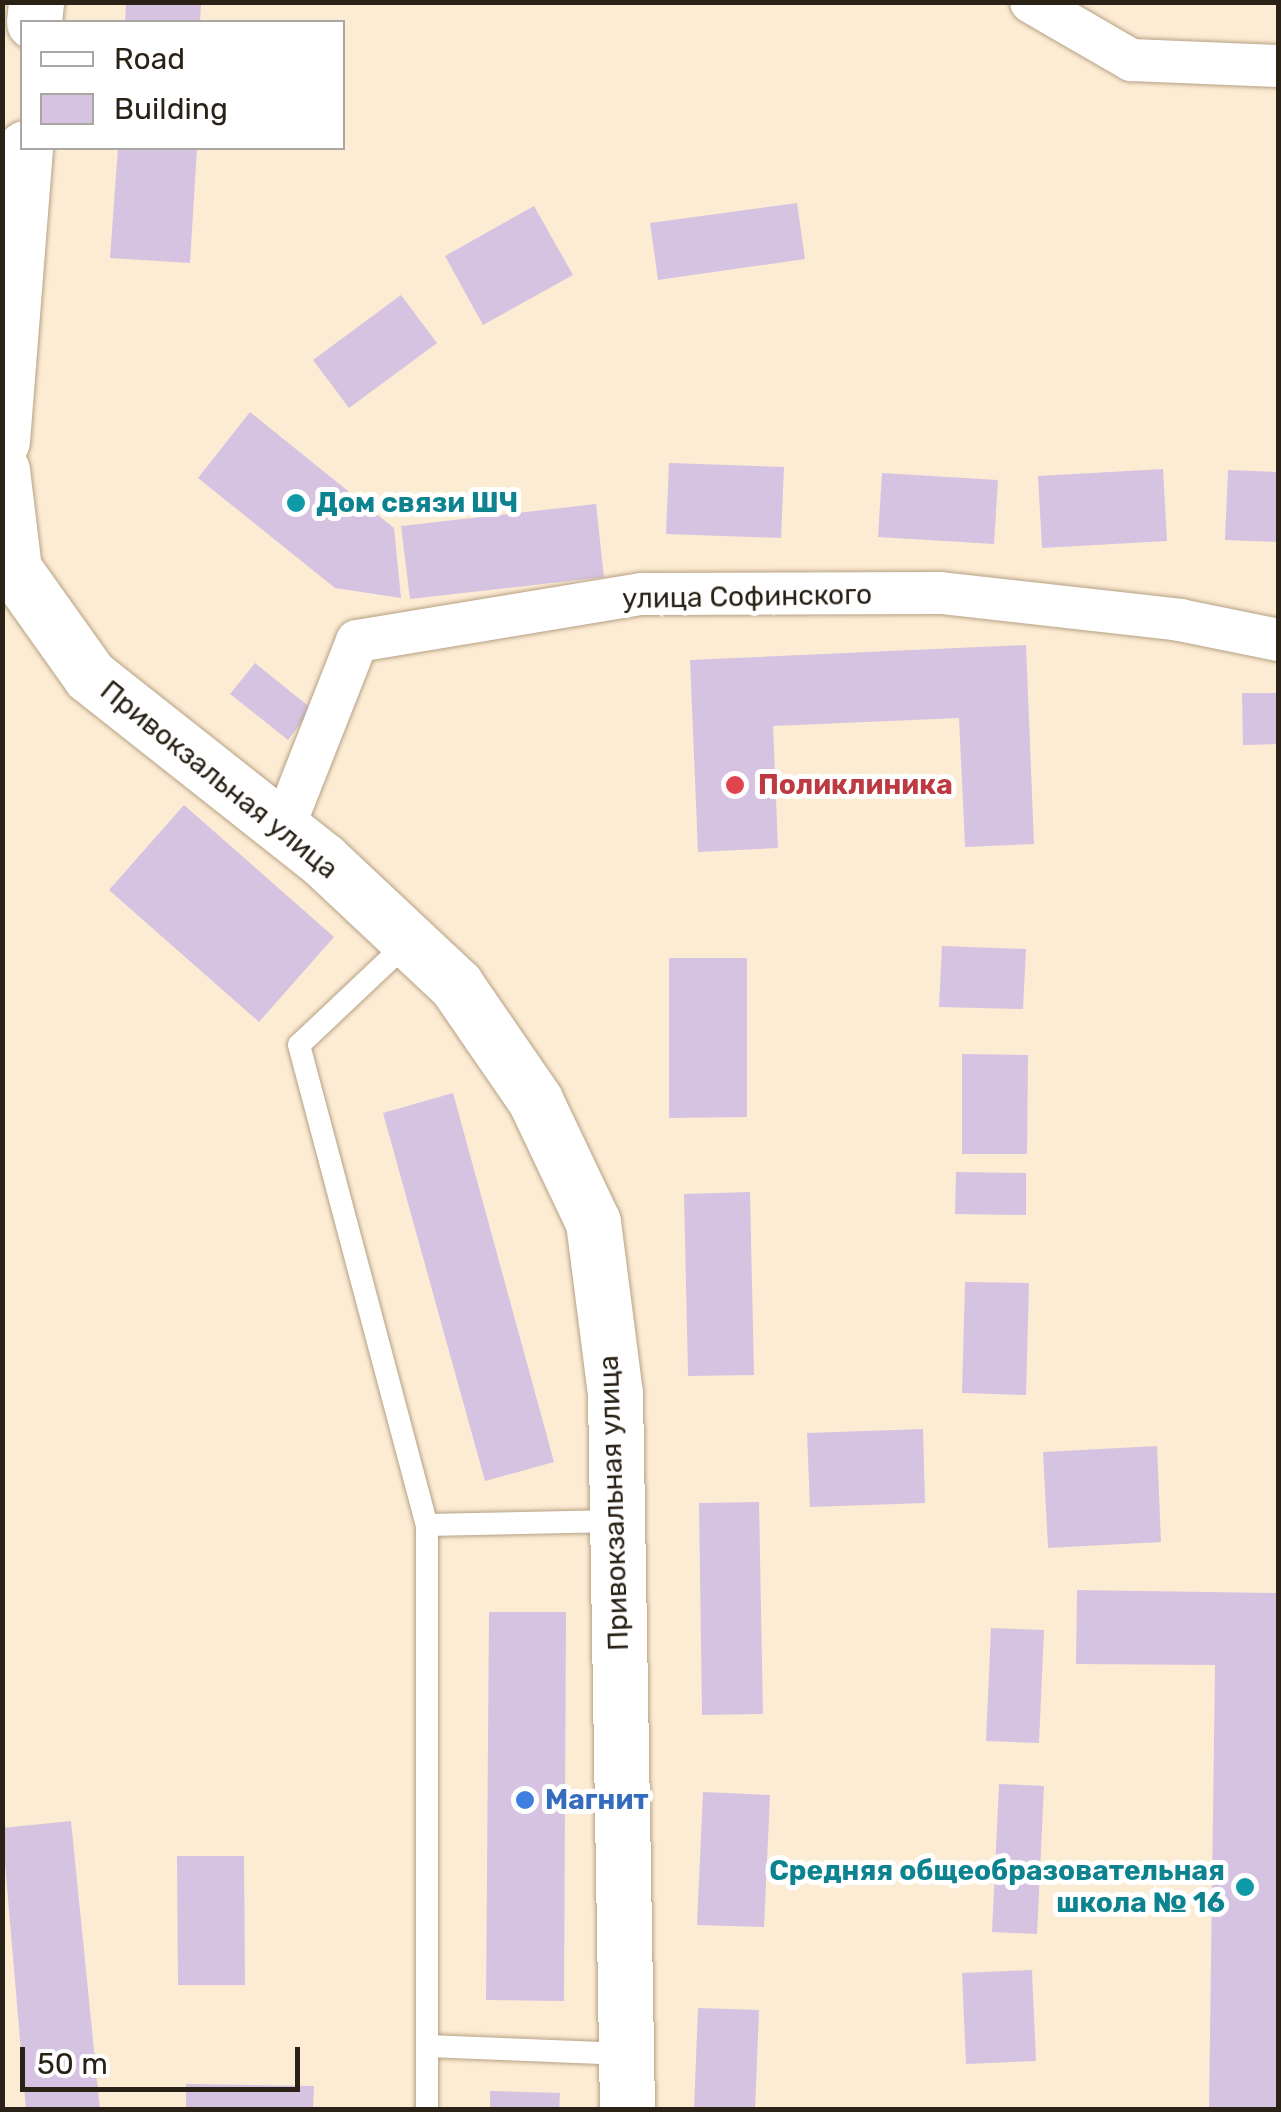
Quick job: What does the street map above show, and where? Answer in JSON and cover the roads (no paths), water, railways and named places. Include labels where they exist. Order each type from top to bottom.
[{"type":"main road","points":[[2,440],[25,150]]},
{"type":"main road","name":"Привокзальная улица","points":[[2,470],[14,569],[90,676],[283,829],[456,984],[534,1100],[593,1222],[615,1394],[627,2110]]},
{"type":"street","points":[[1031,2],[1131,60],[1278,66]]},
{"type":"street","name":"улица Софинского","points":[[283,829],[358,641],[642,594],[942,594],[1162,618],[1278,640]]},
{"type":"lane","points":[[409,941],[299,1045],[427,1525],[427,2110]]},
{"type":"lane","points":[[427,1525],[617,1521]]},
{"type":"lane","points":[[428,2046],[627,2054]]},
{"type":"place","name":"Дом связи ШЧ","points":[[296,503]]},
{"type":"place","name":"Поликлиника","points":[[735,785]]},
{"type":"place","name":"Магнит","points":[[525,1800]]},
{"type":"place","name":"Средняя общеобразовательная школа № 16","points":[[1245,1887]]}]
